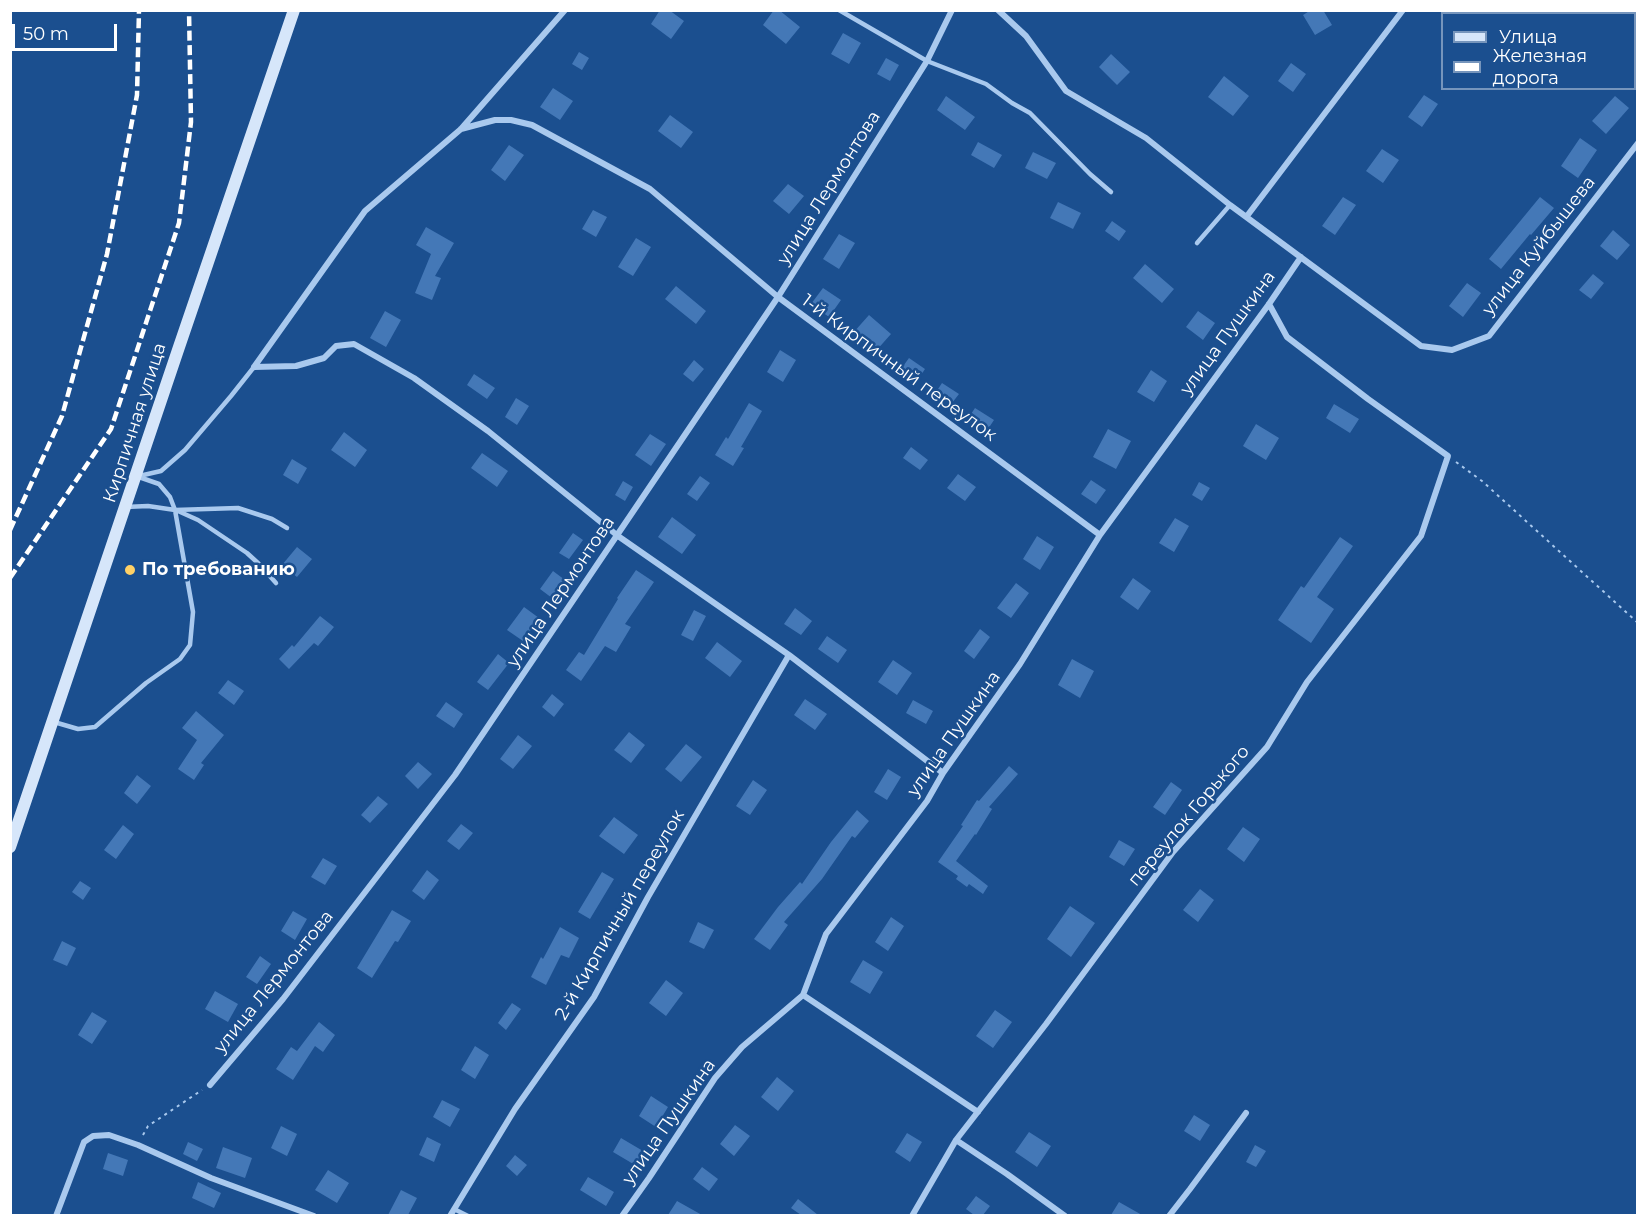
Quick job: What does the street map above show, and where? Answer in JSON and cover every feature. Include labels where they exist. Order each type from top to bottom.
[{"type":"street","name":"Кирпичная улица","points":[[10,847],[294,10]]},
{"type":"street","points":[[254,367],[365,211],[461,129],[565,10]]},
{"type":"street","name":"улица Лермонтова","points":[[210,1084],[283,999],[455,775],[778,297],[927,61],[952,10]]},
{"type":"street","name":"улица Куйбышева","points":[[998,10],[1026,36],[1066,91],[1146,138],[1230,205],[1421,346],[1452,350],[1489,336],[1638,143]]},
{"type":"street","points":[[1247,216],[1403,10]]},
{"type":"street","name":"1-й Кирпичный переулок","points":[[461,129],[495,120],[511,120],[532,125],[650,189],[778,297],[1100,535]]},
{"type":"street","name":"улица Пушкина","points":[[622,1215],[715,1078],[742,1047],[803,995],[826,934],[927,801],[943,773],[1020,664],[1100,535],[1301,257]]},
{"type":"street","points":[[1269,304],[1287,337],[1448,456]]},
{"type":"street","points":[[254,367],[296,366],[324,358],[336,346],[354,344],[414,378],[488,431],[618,536],[789,655],[943,773]]},
{"type":"street","name":"переулок Горького","points":[[912,1215],[956,1140],[1046,1024],[1173,852],[1267,747],[1307,682],[1421,536],[1448,456]]},
{"type":"street","name":"2-й Кирпичный переулок","points":[[450,1215],[515,1109],[594,997],[648,897],[789,655]]},
{"type":"street","points":[[803,995],[978,1112]]},
{"type":"street","points":[[1169,1215],[1191,1189],[1246,1113]]},
{"type":"street","points":[[56,1215],[84,1142],[93,1136],[109,1135],[138,1145],[211,1178],[314,1215]]},
{"type":"street","points":[[956,1140],[1065,1215]]},
{"type":"lane","points":[[839,10],[927,61],[986,84],[1012,103],[1030,112],[1090,174],[1112,192]]},
{"type":"lane","points":[[1197,243],[1230,205]]},
{"type":"lane","points":[[136,476],[161,471],[185,450],[254,367]]},
{"type":"lane","points":[[53,722],[78,729],[95,727],[146,683],[180,659],[190,645],[193,612],[175,510],[170,497],[159,484],[136,476]]},
{"type":"lane","points":[[125,507],[148,506],[175,510],[238,508],[272,519],[287,528]]},
{"type":"lane","points":[[175,510],[198,520],[247,553],[276,583]]},
{"type":"lane","points":[[454,1209],[468,1215]]},
{"type":"path","points":[[1448,456],[1482,481],[1638,623]]},
{"type":"path","points":[[138,1145],[148,1126],[210,1084]]},
{"type":"building","points":[[660,10],[669,10],[684,21],[671,39],[651,24]]},
{"type":"building","points":[[774,10],[779,10],[800,27],[786,44],[763,25]]},
{"type":"building","points":[[1311,10],[1323,10],[1332,25],[1315,35],[1303,15]]},
{"type":"building","points":[[843,33],[861,43],[849,64],[831,54]]},
{"type":"building","points":[[579,52],[589,58],[582,70],[572,64]]},
{"type":"building","points":[[1111,54],[1130,72],[1117,85],[1099,67]]},
{"type":"building","points":[[886,58],[899,65],[890,81],[877,74]]},
{"type":"building","points":[[1291,63],[1306,74],[1293,92],[1278,81]]},
{"type":"building","points":[[1224,76],[1249,96],[1233,116],[1208,97]]},
{"type":"building","points":[[553,88],[573,101],[560,120],[540,107]]},
{"type":"building","points":[[1424,95],[1438,104],[1422,127],[1408,117]]},
{"type":"building","points":[[946,96],[975,117],[965,130],[937,110]]},
{"type":"building","points":[[1615,96],[1629,108],[1606,134],[1592,121]]},
{"type":"building","points":[[670,115],[693,132],[681,148],[658,131]]},
{"type":"building","points":[[1580,138],[1597,150],[1578,178],[1561,166]]},
{"type":"building","points":[[978,142],[1002,155],[994,168],[971,155]]},
{"type":"building","points":[[509,145],[524,155],[505,181],[491,170]]},
{"type":"building","points":[[1382,149],[1399,160],[1383,183],[1366,171]]},
{"type":"building","points":[[1033,152],[1056,163],[1047,179],[1025,168]]},
{"type":"building","points":[[788,184],[804,196],[789,214],[773,201]]},
{"type":"building","points":[[1343,197],[1356,205],[1335,235],[1322,226]]},
{"type":"building","points":[[1540,197],[1554,208],[1501,269],[1489,259]]},
{"type":"building","points":[[1058,202],[1081,213],[1073,229],[1050,218]]},
{"type":"building","points":[[593,210],[607,217],[596,237],[582,229]]},
{"type":"building","points":[[1112,221],[1126,231],[1119,241],[1105,231]]},
{"type":"building","points":[[426,227],[454,243],[435,276],[441,278],[432,300],[415,293],[431,254],[416,245]]},
{"type":"building","points":[[1613,230],[1630,245],[1617,260],[1600,246]]},
{"type":"building","points":[[839,234],[855,243],[839,269],[823,259]]},
{"type":"building","points":[[636,238],[651,247],[633,276],[618,267]]},
{"type":"building","points":[[1145,264],[1174,289],[1162,303],[1133,278]]},
{"type":"building","points":[[1593,274],[1604,283],[1591,299],[1579,290]]},
{"type":"building","points":[[1467,283],[1481,293],[1463,317],[1449,306]]},
{"type":"building","points":[[676,286],[706,311],[696,324],[665,299]]},
{"type":"building","points":[[823,288],[841,300],[829,317],[811,304]]},
{"type":"building","points":[[385,311],[401,320],[386,347],[370,338]]},
{"type":"building","points":[[1198,311],[1215,323],[1203,340],[1186,327]]},
{"type":"building","points":[[869,315],[891,334],[875,352],[853,333]]},
{"type":"building","points":[[780,350],[796,360],[783,382],[767,372]]},
{"type":"building","points":[[909,358],[925,369],[917,381],[901,369]]},
{"type":"building","points":[[694,360],[704,369],[693,382],[683,374]]},
{"type":"building","points":[[1151,370],[1167,381],[1154,402],[1137,392]]},
{"type":"building","points":[[474,374],[495,388],[487,399],[467,385]]},
{"type":"building","points":[[942,383],[959,394],[952,403],[936,392]]},
{"type":"building","points":[[516,398],[529,406],[517,425],[505,417]]},
{"type":"building","points":[[749,403],[762,411],[733,466],[715,455],[726,437],[728,439]]},
{"type":"building","points":[[1334,404],[1359,419],[1350,433],[1326,418]]},
{"type":"building","points":[[975,408],[994,420],[988,429],[969,417]]},
{"type":"building","points":[[1256,424],[1279,438],[1266,460],[1243,446]]},
{"type":"building","points":[[1108,429],[1131,441],[1116,469],[1093,457]]},
{"type":"building","points":[[344,432],[367,450],[355,467],[331,450]]},
{"type":"building","points":[[650,434],[666,444],[651,466],[635,455]]},
{"type":"building","points":[[911,447],[928,460],[920,470],[903,458]]},
{"type":"building","points":[[482,453],[508,471],[497,487],[471,468]]},
{"type":"building","points":[[292,459],[307,468],[298,484],[283,475]]},
{"type":"building","points":[[958,474],[976,487],[965,501],[947,488]]},
{"type":"building","points":[[700,476],[710,483],[697,501],[687,494]]},
{"type":"building","points":[[1091,480],[1106,490],[1096,504],[1081,494]]},
{"type":"building","points":[[623,481],[633,487],[625,501],[615,495]]},
{"type":"building","points":[[1199,482],[1210,488],[1202,501],[1192,495]]},
{"type":"building","points":[[672,517],[696,535],[682,554],[658,537]]},
{"type":"building","points":[[1175,518],[1189,526],[1174,552],[1159,543]]},
{"type":"building","points":[[573,533],[583,540],[569,559],[559,553]]},
{"type":"building","points":[[1037,536],[1054,547],[1040,570],[1023,559]]},
{"type":"building","points":[[1340,537],[1353,546],[1317,597],[1334,609],[1311,643],[1278,620],[1301,586],[1304,588]]},
{"type":"building","points":[[297,547],[312,559],[297,577],[282,565]]},
{"type":"building","points":[[636,570],[654,582],[625,624],[631,627],[616,652],[605,646],[581,681],[566,670],[579,652],[584,655]]},
{"type":"building","points":[[553,571],[565,580],[552,598],[540,589]]},
{"type":"building","points":[[1133,578],[1151,591],[1138,610],[1120,597]]},
{"type":"building","points":[[1016,583],[1029,593],[1011,618],[997,608]]},
{"type":"building","points":[[524,607],[539,618],[523,641],[507,630]]},
{"type":"building","points":[[795,608],[812,621],[801,635],[784,624]]},
{"type":"building","points":[[694,610],[706,616],[693,641],[681,635]]},
{"type":"building","points":[[320,616],[334,627],[318,646],[314,643],[289,669],[279,659],[292,645],[294,647]]},
{"type":"building","points":[[980,629],[990,637],[974,659],[964,651]]},
{"type":"building","points":[[827,636],[847,650],[838,663],[818,649]]},
{"type":"building","points":[[717,642],[742,661],[730,677],[705,658]]},
{"type":"building","points":[[498,654],[509,663],[488,690],[477,682]]},
{"type":"building","points":[[1072,659],[1094,671],[1080,698],[1058,685]]},
{"type":"building","points":[[893,660],[912,673],[897,695],[878,682]]},
{"type":"building","points":[[228,680],[244,691],[234,705],[218,693]]},
{"type":"building","points":[[552,694],[564,704],[554,717],[542,707]]},
{"type":"building","points":[[805,699],[827,714],[815,730],[794,715]]},
{"type":"building","points":[[913,700],[933,711],[926,724],[906,713]]},
{"type":"building","points":[[446,702],[463,714],[454,728],[436,716]]},
{"type":"building","points":[[196,711],[224,735],[201,763],[204,765],[194,780],[178,769],[197,740],[182,728]]},
{"type":"building","points":[[629,732],[645,745],[631,763],[614,750]]},
{"type":"building","points":[[518,735],[532,746],[513,769],[500,759]]},
{"type":"building","points":[[686,744],[702,757],[681,782],[665,769]]},
{"type":"building","points":[[418,762],[432,774],[418,789],[405,776]]},
{"type":"building","points":[[1009,766],[1018,774],[989,807],[992,809],[956,861],[988,886],[983,894],[969,884],[967,887],[956,879],[958,876],[938,862],[963,826],[961,825],[977,800],[979,801]]},
{"type":"building","points":[[888,769],[901,777],[887,800],[874,792]]},
{"type":"building","points":[[137,775],[151,786],[137,804],[124,793]]},
{"type":"building","points":[[753,780],[767,790],[750,815],[736,806]]},
{"type":"building","points":[[1171,782],[1182,790],[1165,815],[1153,807]]},
{"type":"building","points":[[378,796],[388,804],[370,823],[361,815]]},
{"type":"building","points":[[857,810],[869,821],[855,838],[852,836],[822,879],[784,922],[788,925],[770,950],[754,939],[778,907],[800,882],[802,884]]},
{"type":"building","points":[[614,817],[638,835],[624,854],[599,836]]},
{"type":"building","points":[[461,824],[473,833],[459,850],[447,841]]},
{"type":"building","points":[[123,825],[134,834],[116,859],[104,850]]},
{"type":"building","points":[[1243,827],[1260,839],[1244,862],[1227,849]]},
{"type":"building","points":[[1119,840],[1135,849],[1124,866],[1109,857]]},
{"type":"building","points":[[323,858],[337,866],[325,885],[311,877]]},
{"type":"building","points":[[427,870],[439,880],[424,900],[412,891]]},
{"type":"building","points":[[602,872],[614,879],[590,919],[578,912]]},
{"type":"building","points":[[80,881],[91,888],[83,900],[72,892]]},
{"type":"building","points":[[1200,889],[1214,900],[1198,922],[1183,910]]},
{"type":"building","points":[[1070,906],[1095,923],[1071,957],[1047,939]]},
{"type":"building","points":[[392,910],[411,921],[398,942],[395,941],[372,978],[357,968]]},
{"type":"building","points":[[293,911],[307,919],[295,940],[281,931]]},
{"type":"building","points":[[891,917],[904,926],[888,951],[875,942]]},
{"type":"building","points":[[698,922],[714,930],[704,949],[689,942]]},
{"type":"building","points":[[560,927],[579,938],[569,958],[561,955],[546,985],[531,977]]},
{"type":"building","points":[[62,941],[76,948],[67,966],[53,960]]},
{"type":"building","points":[[260,956],[271,964],[257,984],[246,977]]},
{"type":"building","points":[[863,960],[883,972],[870,994],[850,982]]},
{"type":"building","points":[[666,980],[683,993],[666,1016],[649,1003]]},
{"type":"building","points":[[215,991],[238,1004],[228,1022],[205,1009]]},
{"type":"building","points":[[512,1003],[521,1009],[506,1030],[498,1023]]},
{"type":"building","points":[[995,1010],[1012,1022],[993,1048],[976,1036]]},
{"type":"building","points":[[92,1012],[107,1021],[92,1044],[78,1035]]},
{"type":"building","points":[[319,1022],[335,1035],[323,1052],[315,1046],[293,1080],[276,1069],[291,1047],[297,1051]]},
{"type":"building","points":[[475,1046],[489,1055],[475,1079],[461,1070]]},
{"type":"building","points":[[777,1077],[794,1091],[778,1111],[761,1097]]},
{"type":"building","points":[[651,1096],[668,1107],[656,1127],[639,1116]]},
{"type":"building","points":[[442,1100],[460,1109],[450,1127],[433,1117]]},
{"type":"building","points":[[1194,1115],[1210,1125],[1200,1141],[1184,1131]]},
{"type":"building","points":[[735,1125],[750,1136],[734,1156],[720,1144]]},
{"type":"building","points":[[281,1126],[297,1134],[287,1156],[271,1148]]},
{"type":"building","points":[[1029,1132],[1051,1146],[1037,1167],[1015,1152]]},
{"type":"building","points":[[907,1133],[922,1142],[910,1162],[895,1152]]},
{"type":"building","points":[[427,1137],[441,1144],[434,1162],[419,1155]]},
{"type":"building","points":[[621,1138],[643,1151],[635,1165],[613,1152]]},
{"type":"building","points":[[188,1142],[203,1149],[197,1161],[183,1154]]},
{"type":"building","points":[[1255,1145],[1266,1151],[1256,1167],[1246,1162]]},
{"type":"building","points":[[223,1147],[252,1158],[245,1178],[216,1168]]},
{"type":"building","points":[[108,1153],[128,1160],[123,1176],[103,1169]]},
{"type":"building","points":[[515,1155],[527,1165],[517,1176],[506,1166]]},
{"type":"building","points":[[702,1167],[718,1179],[709,1191],[693,1179]]},
{"type":"building","points":[[328,1170],[349,1183],[337,1203],[315,1190]]},
{"type":"building","points":[[588,1177],[614,1192],[606,1206],[580,1190]]},
{"type":"building","points":[[198,1182],[221,1193],[214,1208],[192,1198]]},
{"type":"building","points":[[401,1190],[417,1198],[408,1215],[388,1215]]},
{"type":"building","points":[[976,1196],[990,1206],[983,1215],[974,1215],[966,1209]]},
{"type":"building","points":[[798,1199],[818,1215],[801,1215],[791,1208]]},
{"type":"building","points":[[677,1201],[702,1215],[668,1215]]},
{"type":"building","points":[[1119,1202],[1142,1215],[1111,1215]]},
{"type":"railway","points":[[10,530],[62,416],[107,254],[137,95],[139,10]]},
{"type":"railway","points":[[10,578],[111,429],[179,223],[191,122],[189,10]]},
{"type":"place","name":"По требованию","points":[[130,570]]}]
